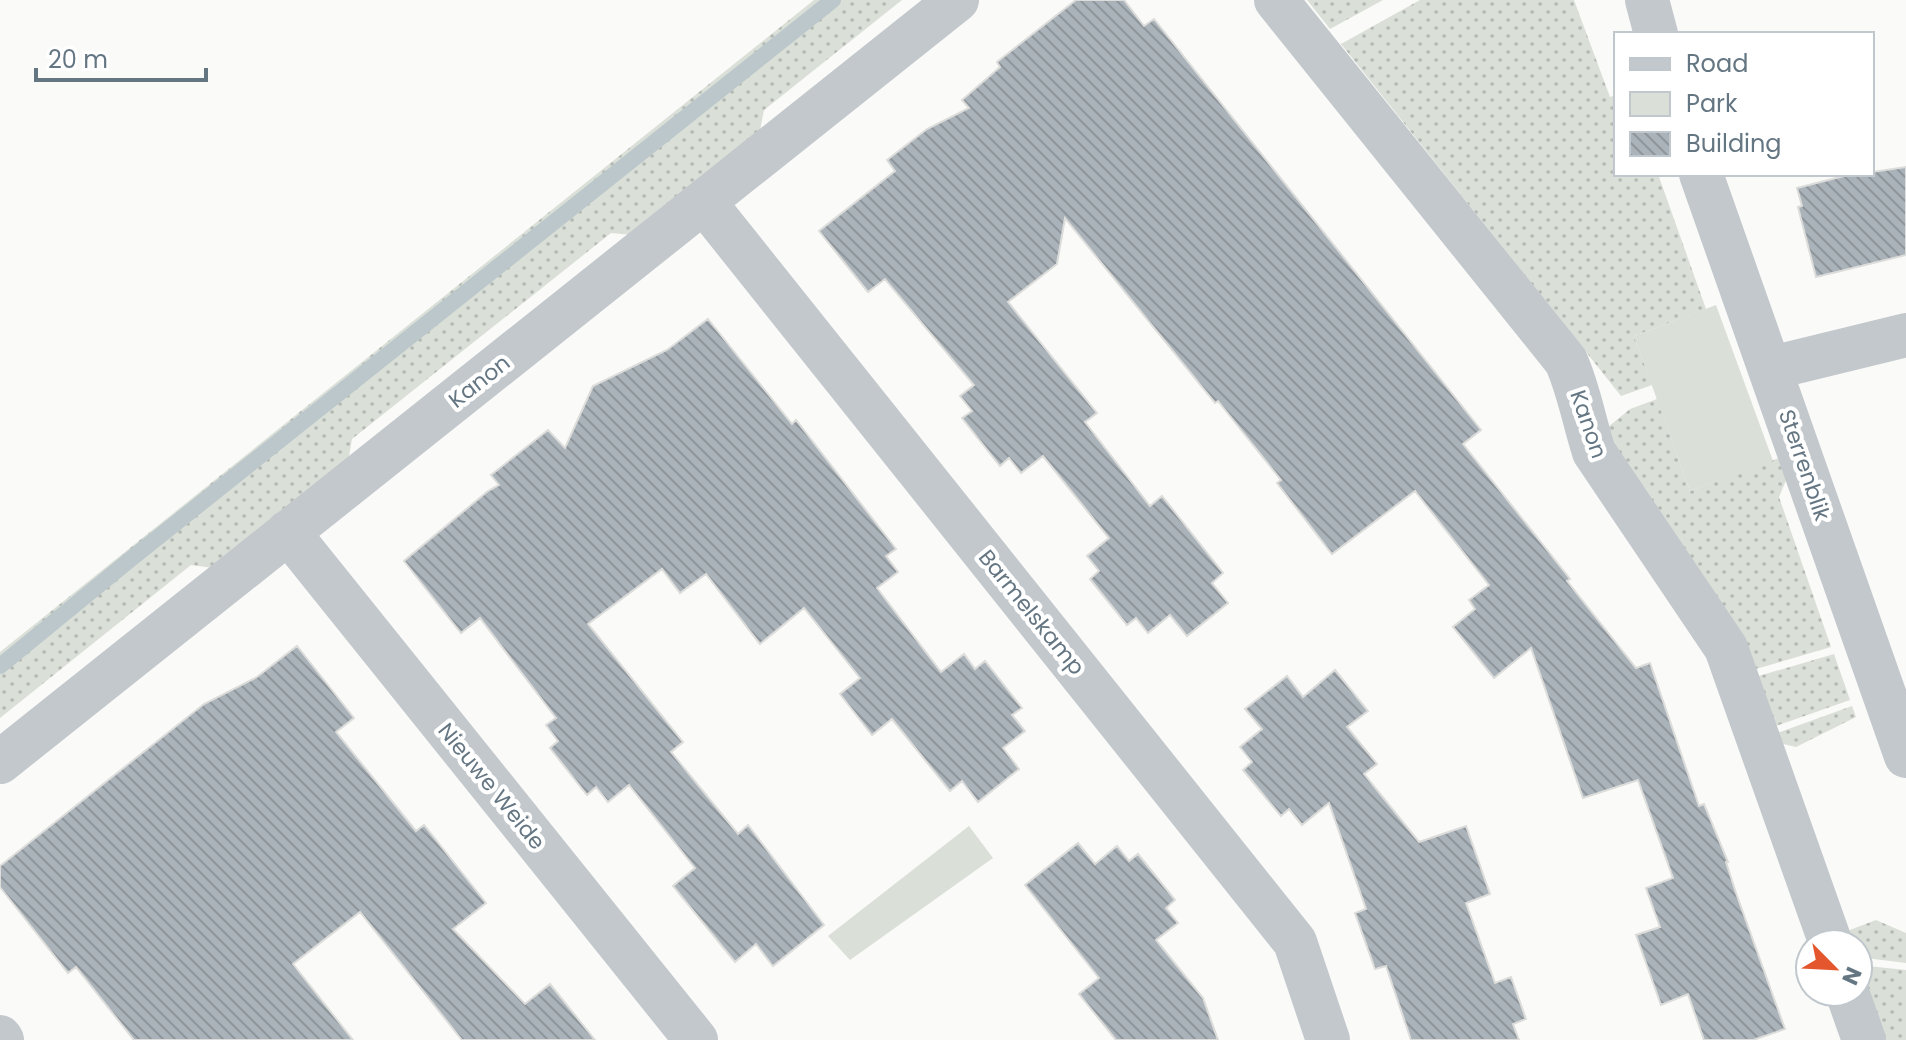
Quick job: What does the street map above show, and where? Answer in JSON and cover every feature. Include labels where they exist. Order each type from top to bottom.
[{"type":"street","name":"Kanon","points":[[0,762],[957,0]]},
{"type":"street","name":"Kanon","points":[[1276,0],[1566,361],[1577,386],[1594,452],[1726,648],[1825,928]]},
{"type":"street","points":[[1647,0],[1655,32]]},
{"type":"street","name":"Sterrenblik","points":[[1702,176],[1906,756]]},
{"type":"street","name":"Barmelskamp","points":[[704,202],[1295,942],[1328,1040]]},
{"type":"street","points":[[1771,368],[1906,335]]},
{"type":"street","name":"Nieuwe Weide","points":[[288,532],[696,1040]]},
{"type":"street","points":[[1853,1008],[1864,1040]]},
{"type":"green space","points":[[814,0],[902,0],[764,110],[759,135],[633,235],[611,233],[352,439],[348,462],[214,568],[191,565],[0,718],[0,652]]},
{"type":"green space","points":[[1307,0],[1383,0],[1330,29]]},
{"type":"green space","points":[[1420,0],[1574,0],[1610,97],[1614,96],[1614,176],[1659,176],[1706,309],[1634,336],[1652,385],[1621,396],[1341,44]]},
{"type":"green space","points":[[1716,305],[1773,461],[1690,491],[1634,336]]},
{"type":"green space","points":[[1657,399],[1690,491],[1779,458],[1787,478],[1779,497],[1831,647],[1749,671],[1615,453],[1608,427],[1630,409]]},
{"type":"green space","points":[[1834,654],[1850,700],[1770,728],[1752,678]]},
{"type":"green space","points":[[1852,706],[1856,717],[1796,747],[1775,742],[1772,735]]},
{"type":"green space","points":[[969,826],[993,858],[850,960],[828,936]]},
{"type":"green space","points":[[1876,920],[1906,933],[1906,963],[1874,959],[1874,928],[1855,928]]},
{"type":"green space","points":[[1874,967],[1906,970],[1906,1040],[1880,1040],[1869,1008],[1874,1008]]},
{"type":"building","points":[[1076,0],[1124,0],[1144,26],[1154,19],[1481,430],[1463,444],[1570,579],[1567,581],[1636,668],[1650,663],[1699,806],[1704,804],[1728,862],[1736,893],[1785,1029],[1753,1040],[1704,1040],[1688,994],[1661,1005],[1636,935],[1660,927],[1646,888],[1673,878],[1638,780],[1583,798],[1531,648],[1494,678],[1453,627],[1475,609],[1469,600],[1489,585],[1415,491],[1332,554],[1277,483],[1281,480],[1065,218],[1057,264],[1008,302],[1097,413],[1085,422],[1150,506],[1162,496],[1223,573],[1212,583],[1228,603],[1187,636],[1170,615],[1148,633],[1136,618],[1127,625],[1090,579],[1099,571],[1087,556],[1109,538],[1043,456],[1021,473],[1009,458],[1000,466],[962,418],[972,411],[960,396],[974,385],[885,279],[868,292],[819,231],[895,171],[887,160],[927,129],[969,108],[962,100],[1000,67],[997,62]]},
{"type":"building","points":[[1906,167],[1906,255],[1816,277],[1798,207],[1802,206],[1797,188],[1844,176],[1874,176],[1874,172]]},
{"type":"building","points":[[708,319],[792,424],[796,420],[896,549],[886,556],[898,572],[877,588],[941,672],[964,654],[975,669],[985,661],[1022,708],[1012,715],[1025,731],[1003,748],[1019,769],[978,802],[962,781],[950,791],[892,719],[872,735],[840,694],[860,678],[804,608],[760,644],[706,574],[680,593],[662,569],[588,624],[683,742],[671,752],[738,834],[748,825],[824,925],[773,966],[756,944],[735,962],[673,886],[695,868],[629,785],[608,802],[596,787],[587,795],[550,748],[558,741],[546,725],[556,718],[480,618],[461,633],[404,561],[499,485],[491,475],[548,430],[565,448],[593,386],[667,350]]},
{"type":"building","points":[[297,646],[354,718],[336,732],[416,831],[424,825],[486,903],[453,929],[525,1004],[550,984],[595,1040],[462,1040],[360,912],[293,964],[353,1040],[134,1040],[76,967],[68,973],[0,887],[0,866],[204,704],[257,677]]},
{"type":"building","points":[[1335,670],[1368,711],[1347,727],[1377,764],[1364,774],[1419,842],[1466,826],[1490,894],[1466,903],[1495,983],[1511,977],[1526,1019],[1513,1024],[1519,1040],[1411,1040],[1386,966],[1375,969],[1355,913],[1366,909],[1329,803],[1302,825],[1289,809],[1281,816],[1243,770],[1252,762],[1240,747],[1262,729],[1245,709],[1287,676],[1303,697]]},
{"type":"building","points":[[1078,843],[1095,864],[1117,846],[1129,861],[1138,854],[1175,900],[1166,908],[1178,923],[1156,940],[1203,998],[1218,1040],[1116,1040],[1079,994],[1099,978],[1025,885]]},
{"type":"waterway","points":[[0,666],[833,0]]}]
